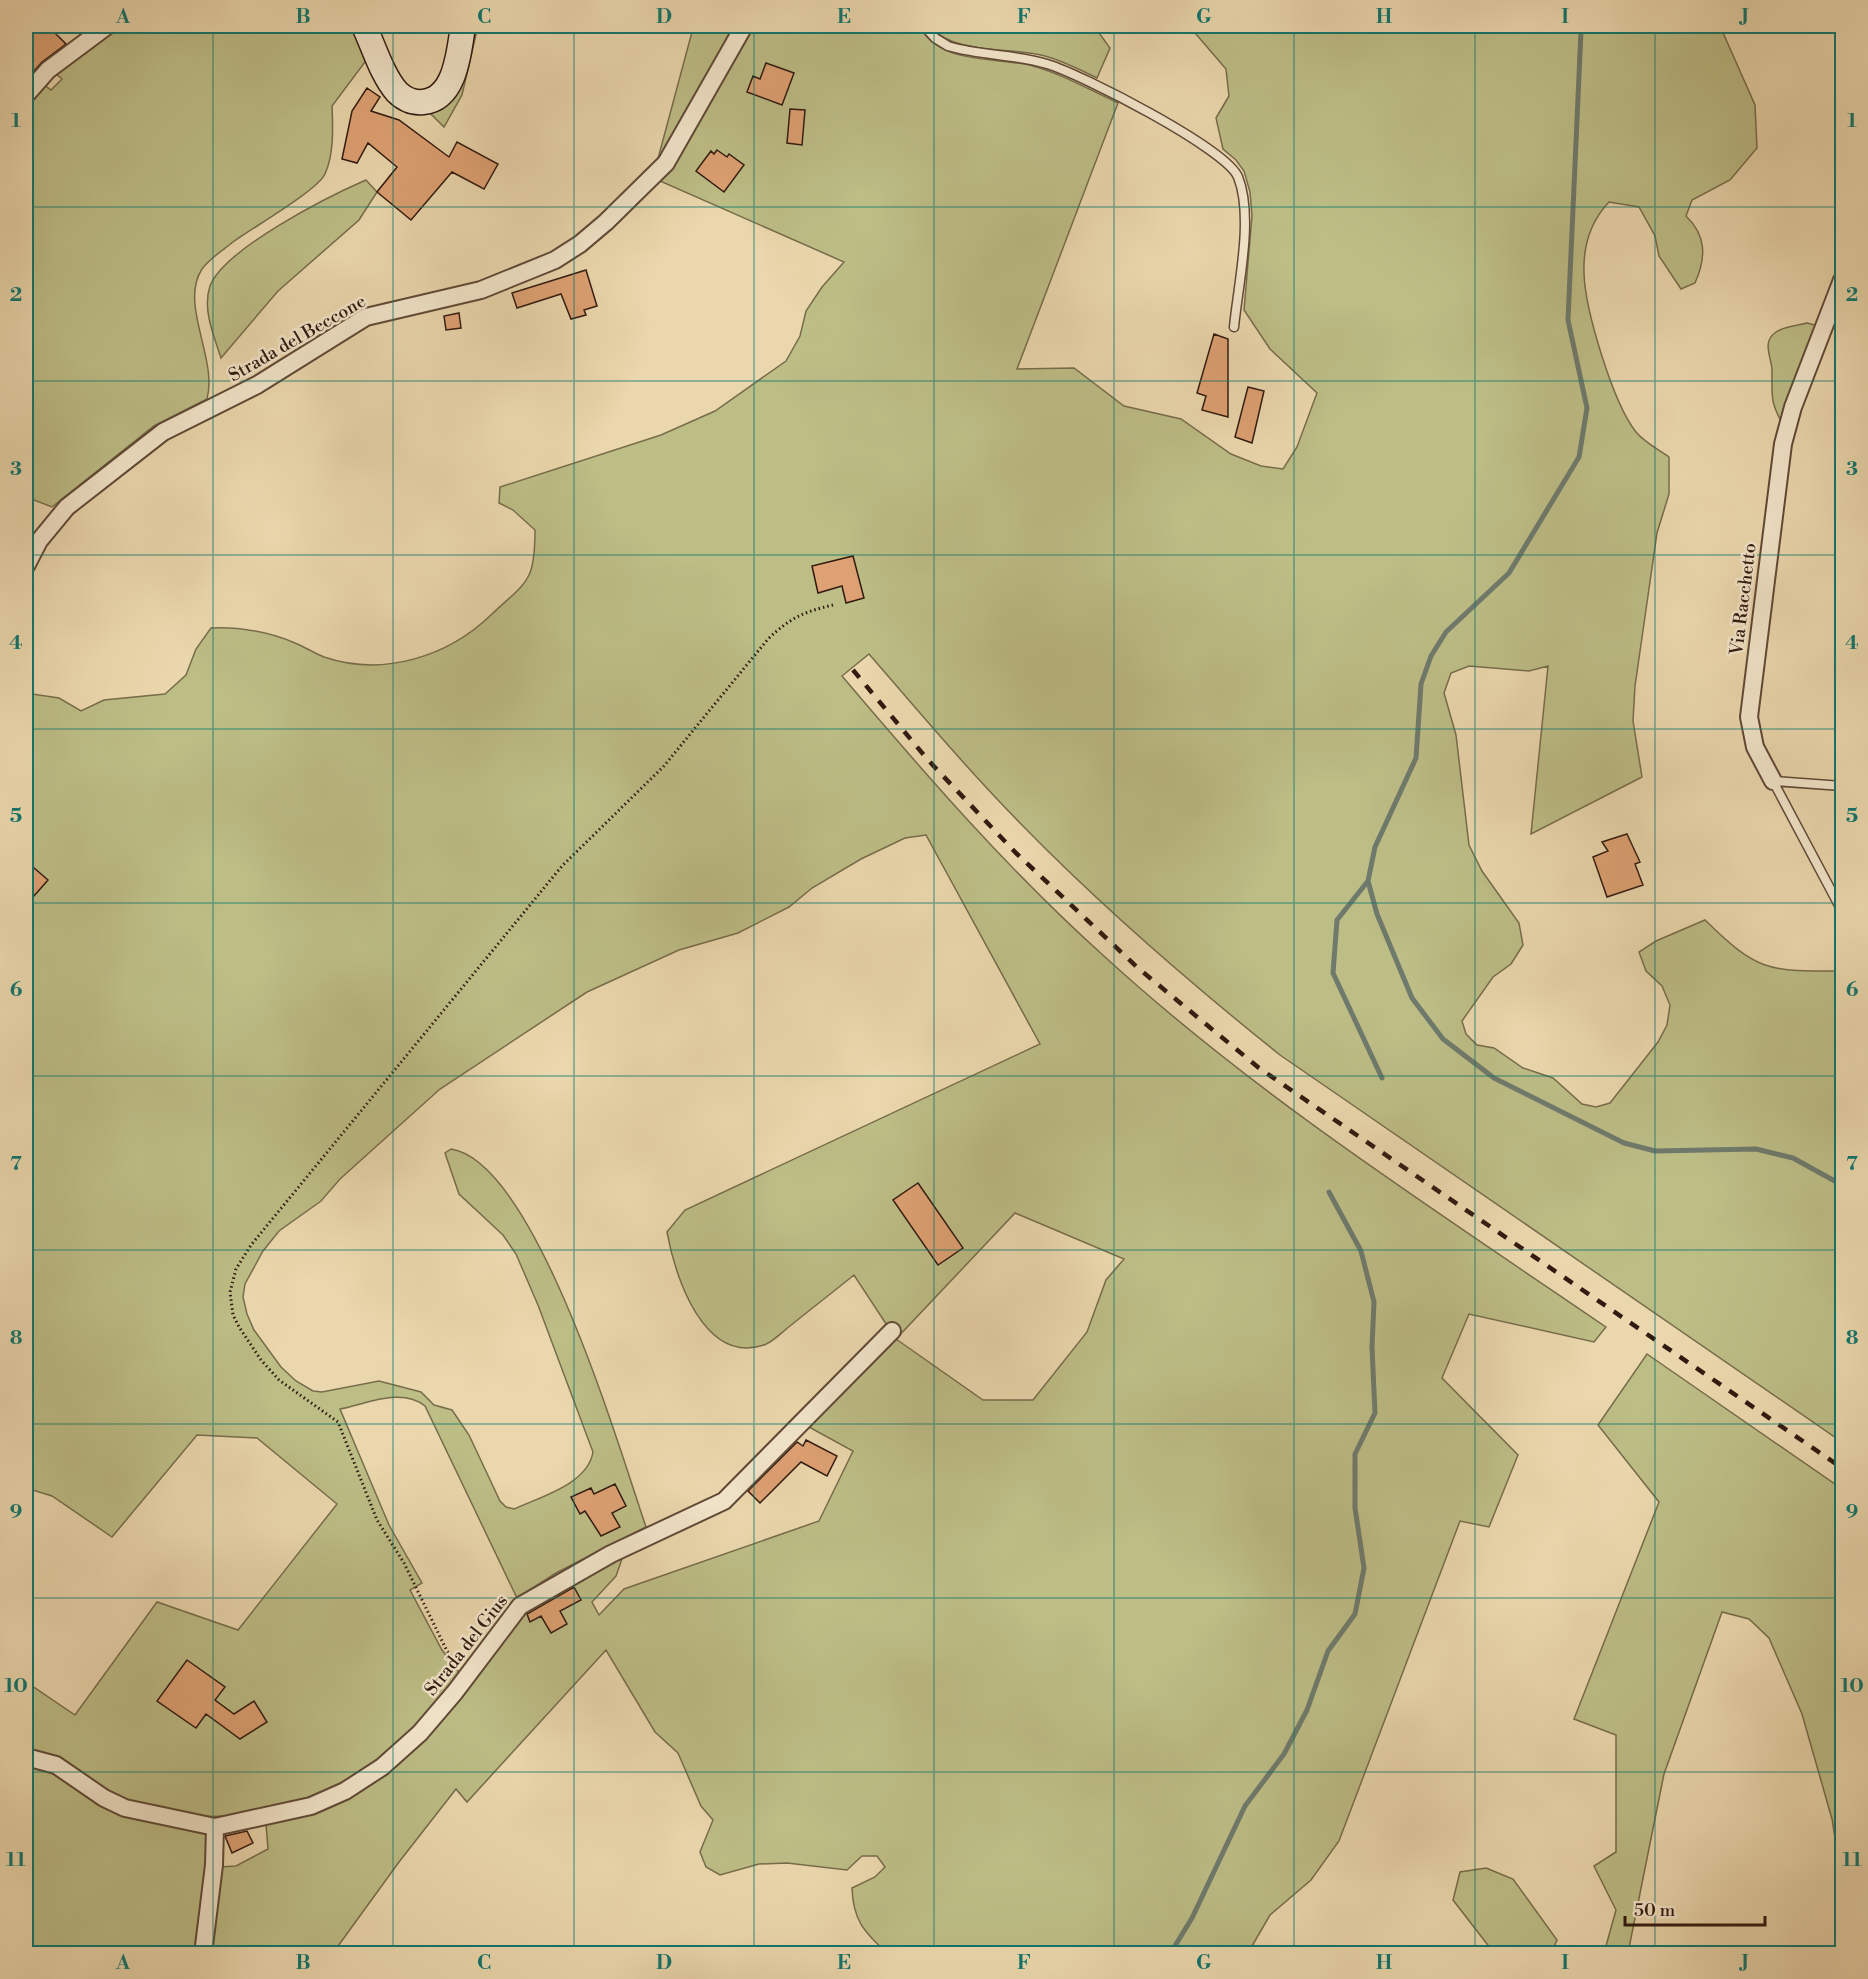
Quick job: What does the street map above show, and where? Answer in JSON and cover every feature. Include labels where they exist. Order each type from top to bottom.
[{"type":"street","points":[[26,95],[48,70],[107,26]]},
{"type":"street","points":[[364,26],[395,90],[408,100],[420,102],[438,96],[448,85],[455,65],[463,26]]},
{"type":"street","name":"Strada del Beccone","points":[[26,566],[47,530],[67,507],[163,432],[262,382],[366,317],[481,290],[548,263],[580,243],[614,216],[666,163],[744,26]]},
{"type":"street","name":"Via Racchetto","points":[[1773,782],[1755,747],[1749,717],[1776,487],[1793,407],[1842,280]]},
{"type":"street","name":"Strada del Gius","points":[[26,1757],[56,1765],[104,1798],[125,1808],[215,1827],[311,1806],[356,1785],[410,1743],[467,1676],[516,1610],[530,1598],[611,1554],[729,1497],[892,1331]]},
{"type":"street","points":[[202,1953],[214,1865],[215,1827]]},
{"type":"lane","points":[[924,26],[934,38],[948,46],[1042,62],[1073,74],[1121,97],[1210,150],[1232,167],[1242,192],[1244,222],[1234,327]]},
{"type":"lane","points":[[1773,782],[1842,786]]},
{"type":"lane","name":"Via Racchetto","points":[[1773,782],[1842,911]]},
{"type":"path","points":[[467,1676],[447,1650],[404,1563],[377,1520],[338,1422],[294,1392],[261,1360],[233,1315],[230,1303],[232,1279],[250,1245],[562,866],[653,778],[768,639],[784,623],[801,613],[833,604]]},
{"type":"green space","points":[[116,26],[353,26],[368,58],[332,106],[331,149],[328,166],[320,181],[298,199],[233,242],[202,269],[196,283],[195,298],[196,315],[208,367],[207,399],[154,426],[52,507],[26,497],[26,105],[43,84],[51,90],[62,79],[55,73]]},
{"type":"green space","points":[[471,26],[478,26],[462,95],[444,127],[431,114],[444,104]]},
{"type":"green space","points":[[691,26],[737,26],[656,166],[692,32]]},
{"type":"green space","points":[[751,26],[919,26],[929,39],[955,54],[1033,66],[1065,78],[1118,103],[1017,369],[1074,368],[1124,406],[1181,419],[1231,454],[1261,466],[1283,469],[1297,447],[1317,393],[1270,349],[1244,310],[1252,216],[1250,192],[1244,171],[1236,160],[1223,149],[1216,118],[1229,96],[1226,69],[1189,26],[1720,26],[1755,105],[1757,148],[1730,180],[1692,200],[1686,216],[1698,231],[1701,239],[1703,256],[1695,283],[1681,289],[1659,256],[1655,236],[1639,207],[1609,202],[1597,217],[1589,234],[1584,263],[1586,289],[1595,332],[1610,379],[1618,400],[1636,432],[1669,457],[1669,494],[1657,533],[1635,686],[1633,721],[1642,777],[1531,834],[1548,666],[1529,671],[1469,666],[1451,673],[1444,693],[1456,735],[1469,845],[1482,871],[1519,923],[1523,945],[1511,964],[1493,977],[1462,1021],[1466,1034],[1477,1045],[1494,1048],[1523,1068],[1553,1078],[1582,1104],[1596,1107],[1610,1103],[1658,1042],[1667,1025],[1670,1005],[1662,986],[1646,971],[1639,952],[1656,941],[1705,920],[1739,950],[1766,965],[1781,969],[1842,971],[1842,1442],[1280,1055],[1147,944],[1052,855],[982,783],[869,654],[842,676],[1001,856],[1105,957],[1163,1008],[1286,1105],[1349,1151],[1606,1327],[1594,1342],[1469,1314],[1442,1378],[1518,1455],[1489,1527],[1460,1521],[1339,1841],[1311,1880],[1270,1915],[1248,1953],[887,1953],[861,1925],[853,1899],[852,1888],[875,1877],[885,1867],[877,1856],[862,1856],[847,1870],[787,1863],[759,1864],[720,1875],[706,1867],[700,1852],[713,1820],[701,1806],[678,1753],[655,1732],[606,1650],[467,1802],[456,1789],[399,1862],[333,1953],[208,1953],[219,1867],[236,1866],[268,1849],[266,1824],[360,1790],[412,1732],[371,1766],[310,1797],[276,1808],[242,1814],[208,1816],[175,1814],[129,1801],[105,1791],[58,1760],[26,1751],[26,1682],[75,1715],[157,1602],[238,1630],[337,1504],[257,1438],[197,1435],[112,1537],[52,1496],[26,1488],[26,693],[59,698],[81,711],[104,700],[165,694],[186,675],[196,649],[211,628],[233,628],[264,633],[295,643],[324,657],[346,663],[369,665],[391,664],[435,652],[475,629],[527,580],[533,561],[535,530],[513,510],[499,503],[500,487],[661,435],[715,411],[786,361],[800,336],[806,311],[822,287],[844,262],[660,181],[671,169]],"holes":[[[926,835],[1040,1044],[685,1210],[667,1232],[685,1293],[709,1330],[725,1342],[743,1348],[767,1344],[854,1275],[896,1339],[809,1427],[853,1451],[819,1521],[624,1589],[599,1615],[592,1602],[616,1576],[623,1556],[523,1608],[419,1724],[461,1675],[442,1650],[410,1590],[422,1583],[389,1525],[340,1409],[395,1397],[416,1400],[425,1406],[517,1598],[556,1573],[646,1527],[595,1377],[571,1314],[543,1254],[514,1203],[483,1166],[451,1149],[445,1153],[459,1194],[503,1235],[516,1254],[538,1305],[593,1452],[589,1463],[573,1481],[514,1509],[506,1507],[500,1501],[469,1435],[452,1410],[434,1405],[421,1392],[379,1381],[322,1392],[313,1391],[296,1381],[281,1367],[254,1330],[243,1297],[245,1284],[263,1251],[279,1231],[321,1201],[340,1179],[440,1089],[587,992],[679,950],[738,933],[789,907],[812,888],[861,859],[905,838]],[[1015,1213],[1124,1259],[1106,1280],[1087,1332],[1033,1400],[983,1400],[896,1339]]]},
{"type":"green space","points":[[929,26],[1094,26],[1110,48],[1097,78],[1045,56],[968,46],[954,42]]},
{"type":"green space","points":[[366,180],[377,192],[359,220],[278,291],[221,358],[207,304],[210,286],[219,271],[235,256],[279,225]]},
{"type":"green space","points":[[1807,323],[1819,326],[1783,425],[1773,399],[1769,340],[1779,330]]},
{"type":"green space","points":[[1647,1354],[1842,1489],[1842,1859],[1838,1857],[1832,1819],[1802,1714],[1769,1638],[1749,1619],[1722,1612],[1664,1774],[1628,1953],[1604,1953],[1616,1910],[1594,1866],[1616,1852],[1616,1735],[1574,1719],[1659,1502],[1598,1425]]},
{"type":"green space","points":[[26,1764],[53,1771],[103,1804],[208,1832],[208,1866],[196,1953],[26,1954]]},
{"type":"green space","points":[[1486,1868],[1513,1879],[1557,1940],[1551,1953],[1494,1953],[1453,1900],[1460,1872]]},
{"type":"building","points":[[26,26],[66,26],[56,34],[66,44],[42,62],[26,80]]},
{"type":"building","points":[[766,63],[794,73],[782,105],[747,92],[753,76],[760,79]]},
{"type":"building","points":[[367,88],[380,97],[371,111],[399,120],[449,157],[457,142],[498,164],[484,189],[452,172],[411,220],[377,192],[397,167],[368,143],[357,163],[342,159],[352,111]]},
{"type":"building","points":[[790,109],[805,110],[802,145],[787,143]]},
{"type":"building","points":[[717,150],[727,157],[729,154],[744,165],[724,192],[696,171],[711,151],[714,154]]},
{"type":"building","points":[[586,270],[597,306],[584,310],[586,315],[571,319],[561,294],[517,308],[512,293]]},
{"type":"building","points":[[459,313],[461,328],[446,330],[444,316]]},
{"type":"building","points":[[1214,334],[1228,339],[1228,417],[1202,410],[1206,396],[1197,393]]},
{"type":"building","points":[[1248,387],[1264,391],[1252,443],[1235,437]]},
{"type":"building","points":[[853,556],[864,598],[846,603],[842,586],[818,593],[812,566]]},
{"type":"building","points":[[1627,834],[1640,862],[1635,864],[1643,885],[1607,897],[1593,857],[1608,851],[1602,842]]},
{"type":"building","points":[[26,861],[48,880],[26,905]]},
{"type":"building","points":[[918,1183],[963,1248],[938,1265],[893,1200]]},
{"type":"building","points":[[806,1440],[837,1456],[827,1476],[801,1462],[760,1503],[748,1491],[797,1442],[803,1446]]},
{"type":"building","points":[[615,1484],[626,1506],[612,1513],[620,1527],[601,1536],[585,1511],[580,1514],[571,1497],[591,1488],[594,1494]]},
{"type":"building","points":[[574,1587],[581,1600],[560,1611],[567,1624],[551,1633],[541,1616],[530,1622],[527,1614]]},
{"type":"building","points":[[187,1660],[225,1687],[215,1700],[234,1714],[254,1701],[267,1722],[240,1739],[206,1714],[196,1728],[157,1701]]},
{"type":"building","points":[[247,1831],[253,1843],[232,1853],[225,1836]]},
{"type":"waterway","points":[[1579,26],[1581,31],[1568,320],[1587,408],[1579,457],[1509,573],[1446,632],[1431,656],[1421,684],[1416,758],[1375,847],[1368,881],[1377,914],[1412,998],[1443,1039],[1494,1078],[1624,1143],[1655,1151],[1756,1149],[1793,1158],[1842,1185]]},
{"type":"waterway","points":[[1368,881],[1337,920],[1333,973],[1382,1078]]},
{"type":"waterway","points":[[1170,1954],[1192,1918],[1245,1806],[1284,1754],[1307,1710],[1328,1651],[1355,1614],[1364,1568],[1355,1508],[1355,1454],[1375,1413],[1372,1347],[1374,1302],[1361,1251],[1329,1192]]},
{"type":"railway","points":[[853,670],[928,760],[1015,852],[1138,968],[1259,1068],[1842,1468]]}]
